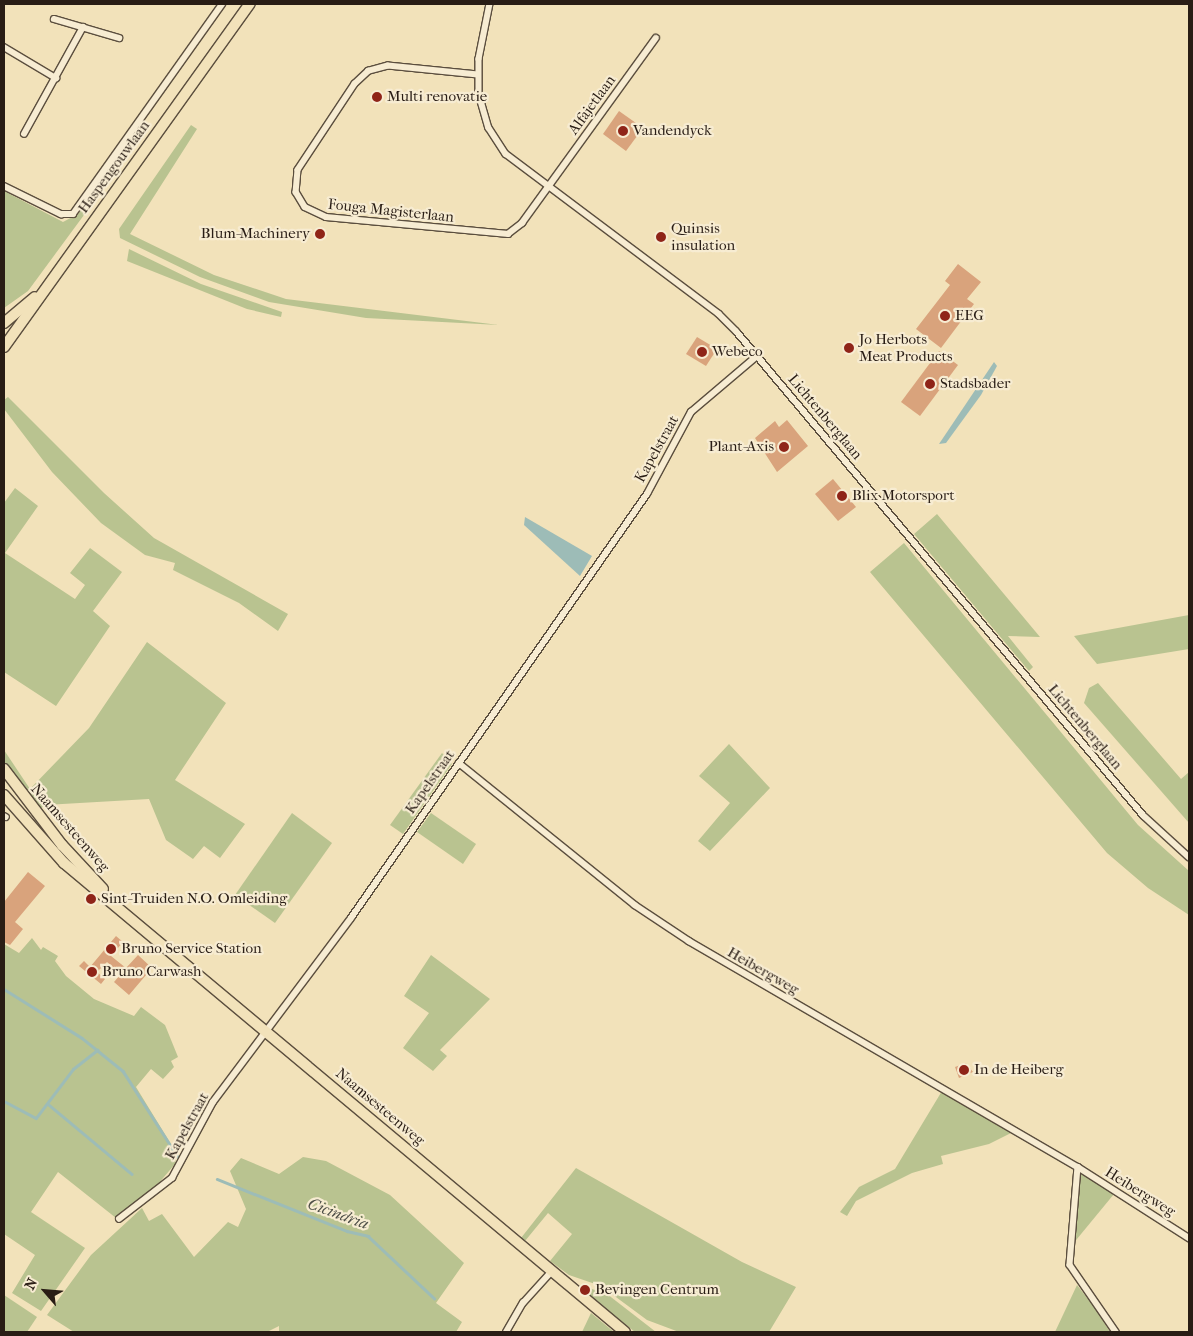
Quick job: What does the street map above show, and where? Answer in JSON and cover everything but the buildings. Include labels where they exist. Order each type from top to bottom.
[{"type":"main road","name":"Haspengouwlaan","points":[[4,347],[250,4]]},
{"type":"main road","points":[[4,323],[47,287]]},
{"type":"main road","name":"Naamsesteenweg","points":[[4,768],[8,778],[116,905]]},
{"type":"main road","name":"Naamsesteenweg","points":[[4,794],[64,864],[116,905],[625,1332]]},
{"type":"street","points":[[4,186],[61,214],[72,214],[222,4]]},
{"type":"street","name":"Lichtenberglaan","points":[[490,4],[478,75],[484,115],[498,142],[518,165],[719,314],[758,356],[1119,787],[1163,835],[1189,857]]},
{"type":"street","points":[[54,19],[119,38]]},
{"type":"street","points":[[24,134],[83,27]]},
{"type":"street","name":"Alfajetlaan","points":[[548,188],[656,38]]},
{"type":"street","points":[[4,47],[56,78]]},
{"type":"street","name":"Fouga Magisterlaan","points":[[478,75],[388,66],[369,71],[355,84],[298,170],[300,200],[312,213],[326,217],[502,235],[522,223],[548,188]]},
{"type":"street","name":"Kapelstraat","points":[[119,1219],[172,1178],[204,1114],[268,1032],[647,494],[691,412],[758,356]]},
{"type":"street","name":"Heibergweg","points":[[459,763],[675,933],[1078,1167],[1189,1238]]},
{"type":"street","points":[[1078,1167],[1070,1265],[1116,1332]]},
{"type":"street","points":[[506,1332],[523,1303],[552,1271]]},
{"type":"green space","points":[[191,125],[197,129],[130,234],[214,275],[286,299],[499,325],[366,318],[269,302],[200,277],[120,238],[119,229]]},
{"type":"green space","points":[[119,158],[123,162],[28,291],[4,308],[4,191],[63,222],[78,214]]},
{"type":"green space","points":[[129,249],[201,284],[282,312],[281,317],[247,309],[127,261]]},
{"type":"green space","points":[[8,397],[104,493],[154,538],[288,614],[278,631],[239,603],[173,570],[175,563],[145,555],[101,523],[52,472],[4,409],[4,400]]},
{"type":"green space","points":[[15,488],[38,506],[5,553],[75,599],[85,585],[70,573],[90,548],[122,572],[93,611],[110,626],[56,706],[4,672],[4,503]]},
{"type":"green space","points":[[937,514],[1040,637],[1008,636],[1033,667],[1029,671],[914,534]]},
{"type":"green space","points":[[904,543],[1138,825],[1189,871],[1189,915],[1148,888],[1107,853],[870,572]]},
{"type":"green space","points":[[1189,615],[1189,649],[1097,664],[1074,636]]},
{"type":"green space","points":[[147,642],[226,703],[175,780],[245,824],[220,858],[204,846],[193,859],[166,840],[149,799],[45,805],[39,810],[4,762],[4,750],[30,789],[89,728]]},
{"type":"green space","points":[[1098,683],[1181,779],[1189,772],[1189,823],[1084,703],[1089,688]]},
{"type":"green space","points":[[729,744],[770,788],[710,851],[698,841],[730,803],[699,776]]},
{"type":"green space","points":[[442,753],[452,764],[403,834],[390,825]]},
{"type":"green space","points":[[292,813],[332,843],[275,923],[235,895]]},
{"type":"green space","points":[[431,813],[476,844],[463,864],[417,832]]},
{"type":"green space","points":[[32,938],[41,950],[43,947],[58,956],[55,961],[66,976],[94,999],[134,1016],[141,1007],[165,1025],[178,1057],[171,1061],[174,1067],[163,1079],[151,1069],[136,1087],[177,1154],[175,1164],[158,1184],[116,1218],[58,1172],[31,1212],[85,1248],[41,1311],[12,1293],[35,1255],[4,1234],[4,944],[19,953]]},
{"type":"green space","points":[[431,955],[490,999],[440,1050],[447,1056],[433,1071],[403,1048],[429,1013],[404,996]]},
{"type":"green space","points":[[942,1091],[1011,1133],[989,1144],[941,1156],[943,1164],[912,1173],[856,1201],[847,1216],[840,1212],[859,1187],[895,1169]]},
{"type":"green space","points":[[303,1157],[326,1161],[390,1195],[464,1263],[436,1303],[462,1322],[456,1332],[279,1332],[279,1326],[267,1332],[74,1332],[47,1315],[91,1255],[142,1208],[149,1221],[162,1214],[194,1257],[228,1222],[238,1227],[246,1209],[230,1171],[241,1158],[279,1174]]},
{"type":"green space","points":[[576,1168],[742,1262],[796,1287],[769,1332],[679,1332],[647,1320],[601,1286],[569,1275],[550,1261],[572,1234],[548,1213],[525,1241],[521,1238]]},
{"type":"green space","points":[[1082,1173],[1114,1194],[1072,1245],[1080,1174]]},
{"type":"green space","points":[[1077,1285],[1095,1308],[1110,1332],[1055,1332]]},
{"type":"green space","points":[[583,1286],[607,1294],[656,1332],[635,1332],[585,1292]]},
{"type":"green space","points":[[4,1295],[37,1317],[27,1332],[4,1332]]},
{"type":"green space","points":[[591,1313],[614,1332],[582,1332]]},
{"type":"water","points":[[994,362],[997,366],[981,395],[946,443],[939,444]]},
{"type":"water","points":[[525,517],[592,556],[580,576],[524,525]]},
{"type":"waterway","name":"Cicindria","points":[[4,989],[82,1038],[123,1071],[178,1157]]},
{"type":"waterway","points":[[4,1101],[36,1118],[73,1069],[97,1050]]},
{"type":"waterway","points":[[48,1104],[132,1174]]},
{"type":"waterway","name":"Cicindria","points":[[217,1179],[347,1231],[368,1236],[434,1298]]},
{"type":"place","name":"Multi renovatie","points":[[377,97]]},
{"type":"place","name":"Vandendyck","points":[[623,131]]},
{"type":"place","name":"Blum-Machinery","points":[[320,234]]},
{"type":"place","name":"Quinsis insulation","points":[[661,237]]},
{"type":"place","name":"EEG","points":[[945,316]]},
{"type":"place","name":"Jo Herbots Meat Products","points":[[849,348]]},
{"type":"place","name":"Webeco","points":[[702,352]]},
{"type":"place","name":"Stadsbader","points":[[930,384]]},
{"type":"place","name":"Plant-Axis","points":[[784,447]]},
{"type":"place","name":"Blix Motorsport","points":[[842,496]]},
{"type":"place","name":"Sint-Truiden N.O. Omleiding","points":[[91,899]]},
{"type":"place","name":"Bruno Service Station","points":[[111,949]]},
{"type":"place","name":"Bruno Carwash","points":[[92,972]]},
{"type":"place","name":"In de Heiberg","points":[[964,1070]]},
{"type":"place","name":"Bevingen Centrum","points":[[585,1290]]}]
